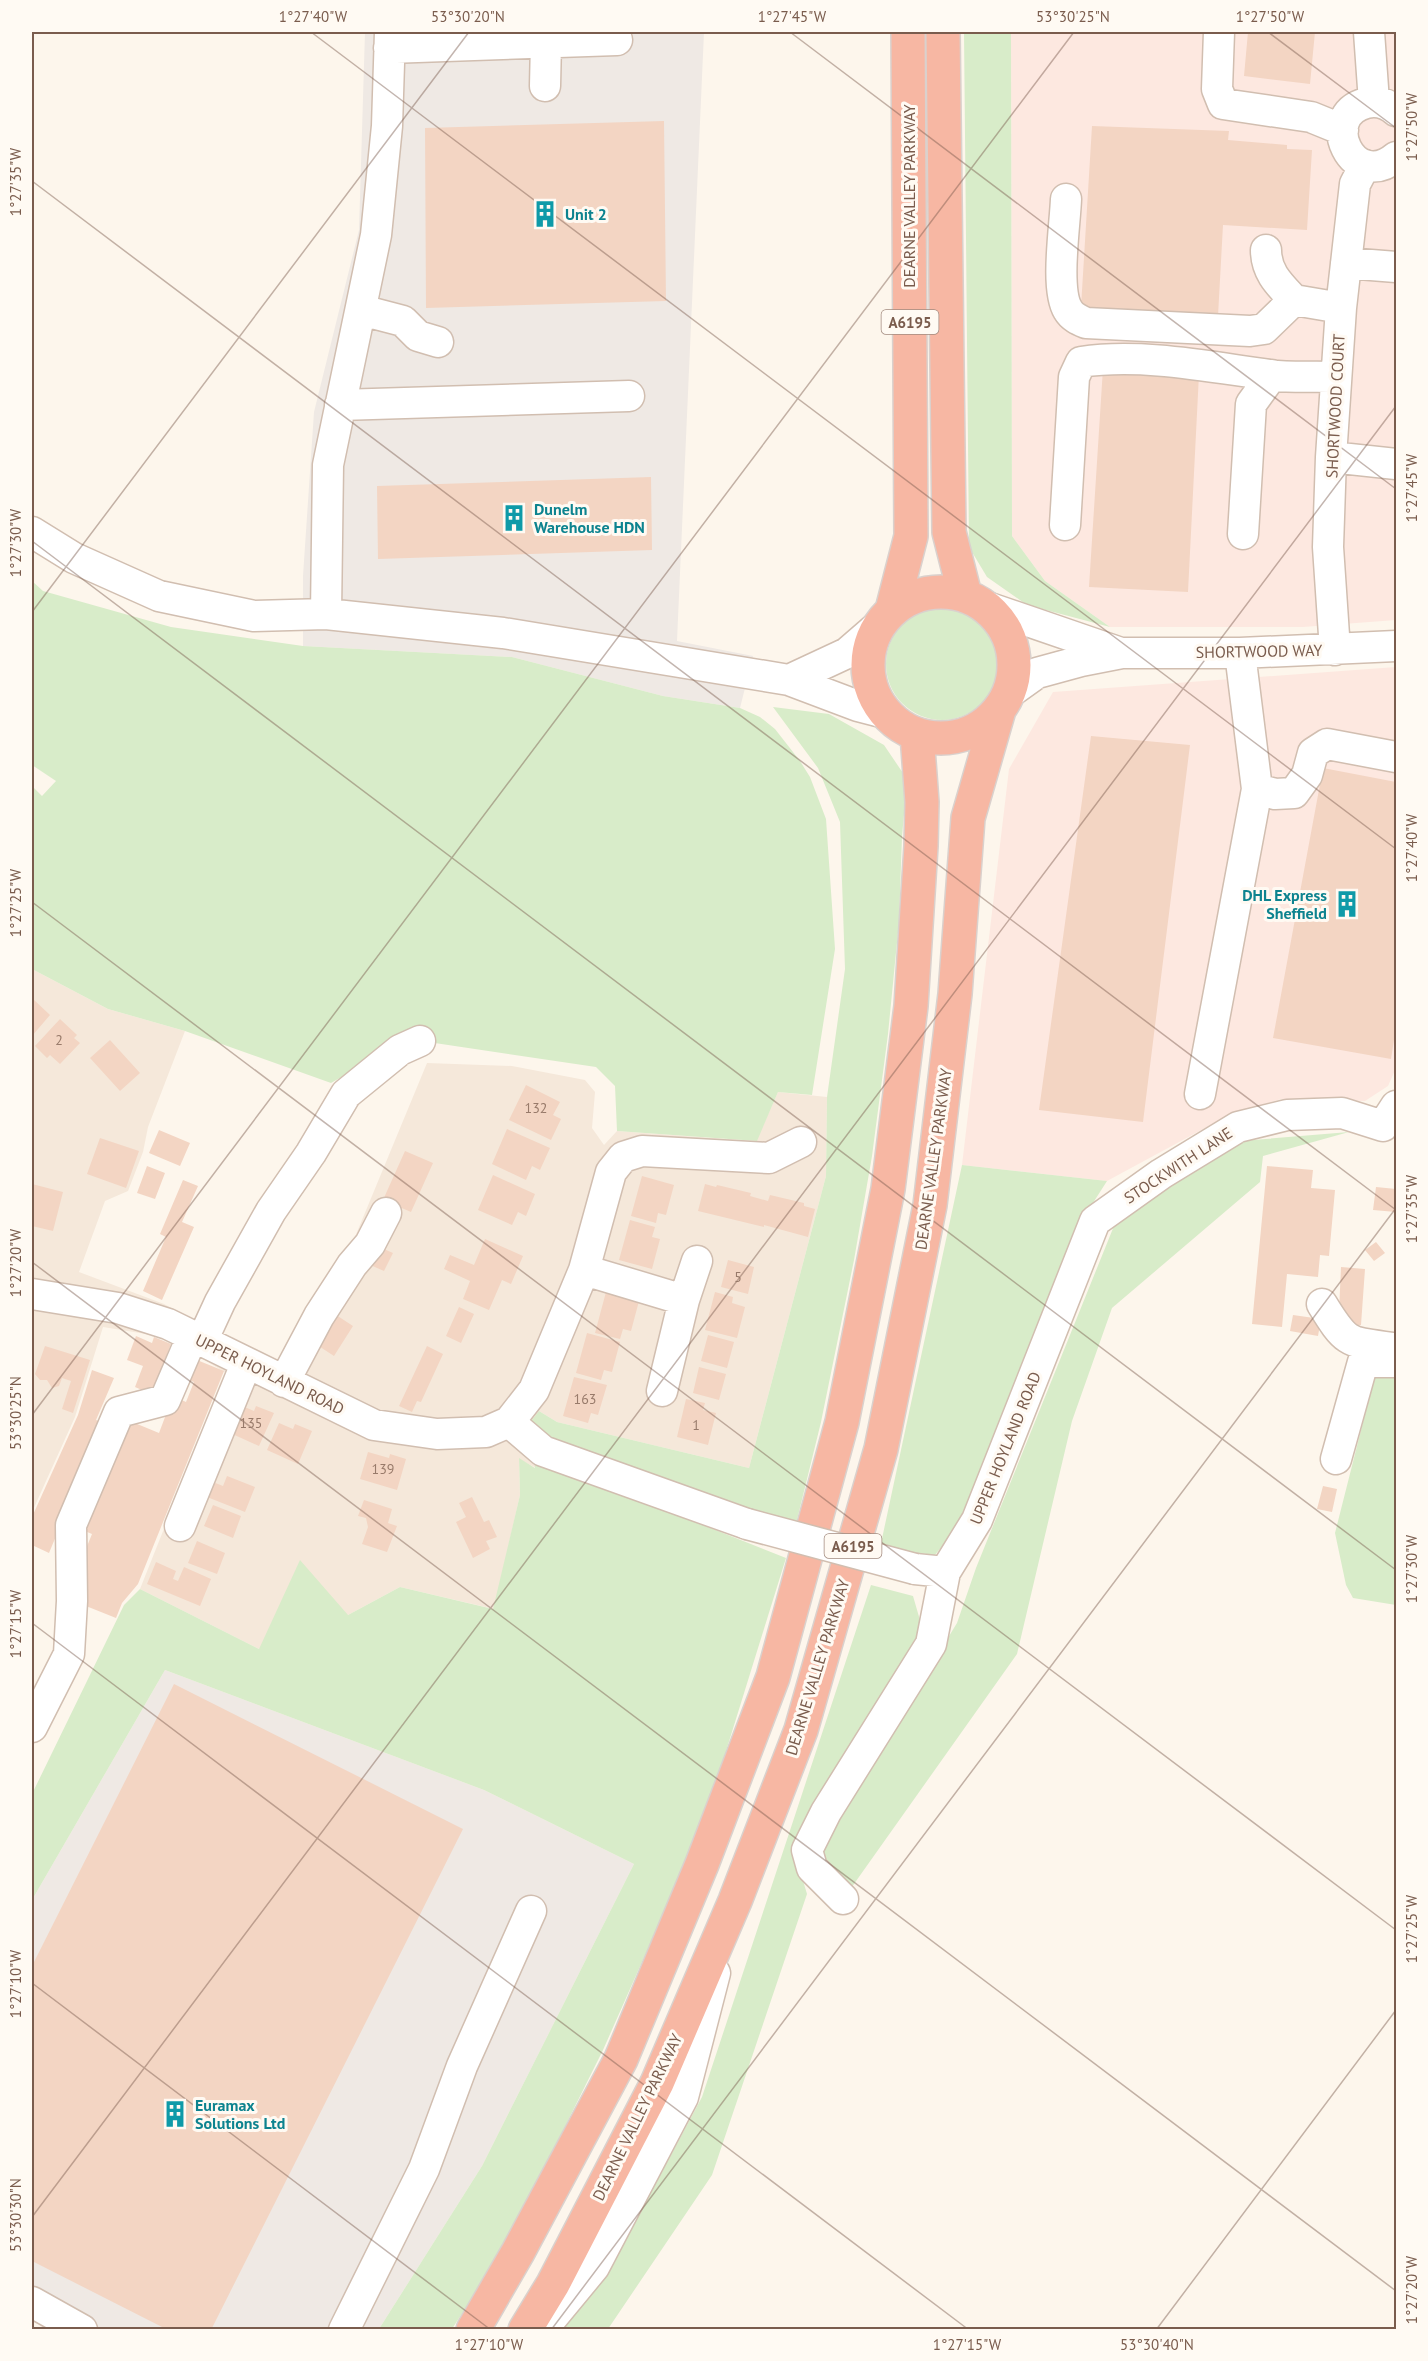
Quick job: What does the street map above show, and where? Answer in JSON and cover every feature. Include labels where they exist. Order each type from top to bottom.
[{"type":"highway","name":"DEARNE VALLEY PARKWAY","points":[[884,618],[911,536],[908,32]]},
{"type":"highway","name":"A6195","points":[[884,618],[869,649],[867,672],[873,694],[885,713],[902,728],[917,735],[945,739],[965,734],[984,725],[1004,701],[1015,670],[1012,647],[1003,625],[976,601],[949,532],[943,32]]},
{"type":"highway","points":[[884,618],[908,599],[926,592],[946,591],[976,601]]},
{"type":"highway","name":"DEARNE VALLEY PARKWAY","points":[[525,2330],[553,2284],[657,2083],[735,1900],[801,1730],[881,1449],[930,1205],[955,994],[968,818],[1004,701]]},
{"type":"highway","name":"A6195","points":[[473,2330],[518,2252],[621,2059],[702,1864],[773,1677],[842,1422],[888,1189],[911,1006],[922,802],[917,735]]},
{"type":"street","points":[[1219,32],[1217,89],[1223,104],[1311,117],[1343,130]]},
{"type":"street","points":[[1369,32],[1385,106],[1357,107],[1345,121],[1343,139],[1350,155],[1365,165],[1383,165],[1396,157]]},
{"type":"street","points":[[326,615],[328,465],[377,224],[387,126],[389,40],[546,42],[617,40]]},
{"type":"street","points":[[545,86],[546,42]]},
{"type":"street","name":"SHORTWOOD COURT","points":[[1335,650],[1328,547],[1335,377],[1355,184],[1365,165]]},
{"type":"street","points":[[1066,200],[1061,288],[1068,311],[1076,319],[1086,323],[1250,331],[1264,329],[1294,300]]},
{"type":"street","points":[[1266,250],[1266,263],[1273,277],[1294,300],[1341,308]]},
{"type":"street","points":[[1346,263],[1396,267]]},
{"type":"street","points":[[361,310],[403,321],[418,336],[438,342]]},
{"type":"street","points":[[1065,525],[1074,377],[1081,362],[1112,357],[1245,370],[1272,375],[1335,377]]},
{"type":"street","points":[[1243,534],[1251,404],[1272,375]]},
{"type":"street","points":[[340,405],[629,396]]},
{"type":"street","points":[[1331,457],[1396,464]]},
{"type":"street","points":[[32,532],[74,558],[159,596],[254,616],[326,615],[503,633],[789,680],[858,706],[885,713]]},
{"type":"street","name":"SHORTWOOD WAY","points":[[976,601],[1122,653]]},
{"type":"street","points":[[789,680],[847,652],[884,618]]},
{"type":"street","name":"SHORTWOOD WAY","points":[[1004,701],[1037,673],[1081,660],[1122,653],[1240,653],[1396,646]]},
{"type":"street","points":[[1200,1094],[1257,789],[1240,653]]},
{"type":"street","points":[[1257,789],[1275,794],[1294,793],[1307,775],[1313,753],[1327,744],[1396,757]]},
{"type":"street","points":[[32,1727],[69,1654],[72,1525],[119,1412],[165,1400],[197,1339],[271,1211],[311,1153],[346,1094],[400,1050],[420,1041]]},
{"type":"street","name":"STOCKWITH LANE","points":[[1095,1221],[1161,1173],[1238,1126],[1287,1115],[1342,1113],[1392,1123]]},
{"type":"street","points":[[801,1142],[769,1158],[642,1150],[623,1156],[611,1172],[584,1270],[534,1390],[509,1422],[543,1451],[747,1524],[915,1569],[945,1572],[931,1644],[826,1812],[807,1850],[812,1868],[843,1899]]},
{"type":"street","points":[[284,1382],[319,1316],[352,1265],[370,1244],[386,1213]]},
{"type":"street","name":"UPPER HOYLAND ROAD","points":[[945,1572],[977,1520],[1095,1221]]},
{"type":"street","points":[[662,1391],[684,1300],[697,1261]]},
{"type":"street","points":[[584,1270],[684,1300]]},
{"type":"street","name":"UPPER HOYLAND ROAD","points":[[32,1294],[118,1308],[168,1324],[374,1425],[437,1434],[486,1432],[509,1422]]},
{"type":"street","points":[[1322,1305],[1339,1331],[1354,1343],[1396,1348]]},
{"type":"street","points":[[1336,1460],[1363,1362],[1396,1362]]},
{"type":"street","points":[[180,1526],[246,1364]]},
{"type":"street","points":[[542,2330],[594,2267],[683,2097],[735,1900]]},
{"type":"street","points":[[344,2330],[424,2169],[462,2066],[531,1911]]},
{"type":"street","points":[[32,2302],[72,2324]]},
{"type":"shaded area","points":[[365,32],[704,32],[677,641],[753,656],[740,708],[663,696],[512,657],[303,646],[303,576],[314,412],[359,230]]},
{"type":"shaded area","points":[[1011,32],[1396,32],[1396,620],[1303,627],[1110,627],[1045,581],[1012,536]]},
{"type":"shaded area","points":[[1396,667],[1396,1068],[1388,1086],[1365,1101],[1281,1099],[1229,1115],[1107,1181],[962,1165],[1009,769],[1053,692]]},
{"type":"shaded area","points":[[32,969],[108,1009],[185,1031],[148,1127],[143,1152],[128,1191],[105,1201],[79,1272],[164,1304],[282,1368],[350,1249],[427,1063],[512,1066],[585,1080],[595,1092],[592,1128],[604,1145],[617,1131],[756,1141],[778,1092],[827,1097],[826,1176],[749,1468],[557,1422],[539,1411],[536,1468],[519,1459],[520,1495],[494,1609],[400,1587],[348,1615],[259,1649],[140,1589],[226,1373],[185,1348],[152,1335],[103,1327],[75,1417],[32,1512]]},
{"type":"shaded area","name":"Euramax Solutions Ltd","points":[[165,1670],[484,1790],[634,1864],[482,2166],[379,2329],[68,2329],[78,2310],[32,2285],[32,1900]]},
{"type":"green space","points":[[964,32],[1011,32],[1012,536],[1045,581],[1110,627],[1027,605],[987,577],[969,547]]},
{"type":"green space","points":[[32,581],[43,591],[171,627],[303,646],[512,657],[663,696],[740,708],[760,717],[775,729],[800,761],[810,777],[826,819],[835,949],[812,1095],[778,1092],[757,1141],[617,1131],[615,1086],[596,1067],[408,1039],[331,1083],[185,1031],[108,1009],[32,969],[32,786],[42,796],[56,781],[32,765]]},
{"type":"green space","points":[[942,608],[963,612],[981,625],[994,643],[998,664],[994,685],[981,703],[963,716],[942,720],[921,716],[903,703],[890,685],[886,664],[890,643],[903,625],[921,612]]},
{"type":"green space","points":[[773,707],[829,714],[884,745],[907,779],[899,922],[888,1034],[872,1156],[854,1260],[821,1422],[796,1524],[547,1445],[528,1425],[539,1411],[557,1422],[749,1468],[826,1176],[827,1097],[845,969],[840,822],[818,768]]},
{"type":"green space","points":[[1349,1132],[1263,1156],[1260,1182],[1112,1308],[1072,1421],[1017,1654],[849,1891],[829,1876],[819,1849],[957,1623],[976,1568],[1118,1216],[1241,1141]]},
{"type":"green space","points":[[962,1165],[1107,1181],[1077,1228],[967,1515],[935,1555],[880,1548]]},
{"type":"green space","points":[[1376,1371],[1396,1374],[1396,1605],[1353,1598],[1346,1585],[1335,1533]]},
{"type":"green space","points":[[519,1458],[535,1468],[534,1458],[786,1558],[704,1822],[603,2050],[505,2247],[452,2329],[379,2329],[482,2166],[634,1864],[484,1790],[165,1670],[32,1900],[32,1794],[124,1605],[140,1589],[259,1649],[300,1560],[348,1615],[400,1587],[493,1609],[520,1495]]},
{"type":"green space","points":[[871,1585],[913,1596],[922,1627],[807,1831],[798,1864],[807,1894],[712,2175],[608,2329],[560,2330],[611,2267],[702,2097]]},
{"type":"building","points":[[1248,32],[1315,32],[1310,84],[1244,76]]},
{"type":"building","name":"Unit 2","points":[[664,121],[666,301],[426,308],[425,128]]},
{"type":"building","points":[[1092,126],[1229,131],[1228,140],[1287,145],[1287,149],[1312,150],[1307,230],[1223,225],[1218,316],[1081,307]]},
{"type":"building","points":[[1103,368],[1199,374],[1188,592],[1089,587]]},
{"type":"building","name":"Dunelm Warehouse HDN","points":[[651,477],[652,550],[378,559],[377,486]]},
{"type":"building","points":[[1091,736],[1190,745],[1143,1122],[1039,1110]]},
{"type":"building","name":"DHL Express Sheffield","points":[[1323,768],[1396,782],[1396,1027],[1391,1059],[1273,1038]]},
{"type":"building","points":[[32,998],[50,1015],[32,1036]]},
{"type":"building","points":[[60,1019],[77,1035],[74,1038],[80,1043],[60,1064],[50,1055],[47,1058],[35,1046]]},
{"type":"building","points":[[110,1040],[140,1073],[120,1091],[90,1058]]},
{"type":"building","points":[[526,1085],[560,1102],[553,1115],[561,1119],[551,1140],[509,1120]]},
{"type":"building","points":[[507,1129],[550,1148],[540,1170],[532,1166],[526,1180],[492,1164]]},
{"type":"building","points":[[159,1130],[190,1143],[180,1166],[149,1153]]},
{"type":"building","points":[[100,1138],[139,1151],[126,1188],[87,1174]]},
{"type":"building","points":[[405,1151],[433,1163],[411,1212],[383,1200]]},
{"type":"building","points":[[147,1166],[165,1173],[155,1199],[137,1193]]},
{"type":"building","points":[[1267,1166],[1313,1170],[1311,1188],[1335,1190],[1329,1256],[1320,1255],[1318,1277],[1287,1274],[1282,1327],[1252,1324]]},
{"type":"building","points":[[493,1175],[535,1194],[526,1216],[518,1212],[512,1225],[478,1210]]},
{"type":"building","points":[[642,1176],[674,1185],[666,1215],[658,1213],[656,1223],[631,1216]]},
{"type":"building","points":[[183,1180],[198,1186],[182,1222],[194,1227],[162,1300],[143,1291],[166,1237],[160,1234]]},
{"type":"building","points":[[32,1184],[63,1192],[53,1231],[32,1226]]},
{"type":"building","points":[[705,1184],[751,1193],[750,1196],[768,1201],[770,1195],[804,1203],[804,1206],[815,1209],[808,1237],[698,1211]]},
{"type":"building","points":[[1376,1187],[1396,1189],[1396,1212],[1373,1210]]},
{"type":"building","points":[[630,1220],[655,1227],[652,1237],[660,1239],[652,1269],[619,1260]]},
{"type":"building","points":[[485,1239],[523,1256],[511,1284],[502,1280],[489,1310],[463,1299],[470,1281],[444,1269],[450,1255],[474,1265]]},
{"type":"building","points":[[1376,1242],[1385,1253],[1374,1261],[1365,1250]]},
{"type":"building","points":[[377,1246],[393,1253],[384,1271],[368,1264]]},
{"type":"building","points":[[728,1260],[754,1267],[748,1294],[721,1287]]},
{"type":"building","points":[[1341,1267],[1365,1269],[1361,1325],[1346,1325],[1339,1312]]},
{"type":"building","points":[[606,1292],[639,1301],[631,1331],[623,1329],[620,1339],[595,1333]]},
{"type":"building","points":[[715,1292],[733,1297],[732,1303],[745,1307],[737,1338],[705,1330]]},
{"type":"building","points":[[459,1307],[474,1314],[461,1343],[446,1336]]},
{"type":"building","points":[[330,1311],[353,1326],[334,1356],[311,1341]]},
{"type":"building","points":[[1293,1315],[1321,1319],[1318,1336],[1290,1331]]},
{"type":"building","points":[[587,1333],[620,1342],[612,1372],[604,1370],[601,1380],[576,1373]]},
{"type":"building","points":[[708,1335],[734,1342],[727,1368],[701,1361]]},
{"type":"building","points":[[136,1336],[152,1343],[154,1337],[171,1344],[159,1374],[168,1378],[151,1394],[135,1387],[143,1366],[127,1360]]},
{"type":"building","points":[[45,1346],[90,1360],[73,1413],[62,1409],[71,1381],[62,1378],[59,1386],[52,1388],[47,1380],[40,1380],[35,1374]]},
{"type":"building","points":[[427,1346],[443,1354],[421,1402],[417,1401],[412,1412],[399,1406]]},
{"type":"building","points":[[192,1358],[224,1371],[138,1584],[122,1603],[116,1618],[66,1598],[92,1534],[68,1524],[125,1419],[159,1433],[173,1396],[186,1402],[194,1382],[184,1378]]},
{"type":"building","points":[[699,1367],[726,1374],[719,1400],[693,1393]]},
{"type":"building","points":[[92,1370],[114,1378],[96,1420],[103,1423],[49,1553],[32,1545],[32,1517],[78,1415]]},
{"type":"building","points":[[574,1377],[607,1385],[598,1415],[591,1413],[588,1423],[563,1416]]},
{"type":"building","points":[[686,1399],[705,1403],[703,1410],[716,1413],[708,1445],[677,1437]]},
{"type":"building","points":[[240,1405],[254,1411],[256,1406],[274,1413],[259,1446],[228,1432]]},
{"type":"building","points":[[279,1423],[293,1429],[295,1424],[312,1431],[298,1464],[267,1450]]},
{"type":"building","points":[[368,1452],[389,1458],[390,1454],[406,1459],[397,1490],[360,1479]]},
{"type":"building","points":[[227,1476],[255,1487],[245,1512],[207,1497],[213,1482],[223,1486]]},
{"type":"building","points":[[1323,1486],[1337,1489],[1332,1512],[1317,1509]]},
{"type":"building","points":[[472,1497],[484,1522],[489,1520],[497,1537],[486,1541],[490,1549],[473,1558],[456,1522],[466,1517],[459,1503]]},
{"type":"building","points":[[364,1500],[392,1509],[388,1523],[397,1526],[387,1552],[362,1544],[368,1527],[366,1518],[358,1516]]},
{"type":"building","points":[[213,1505],[241,1516],[233,1538],[204,1526]]},
{"type":"building","points":[[197,1541],[225,1553],[217,1574],[188,1563]]},
{"type":"building","points":[[156,1562],[176,1571],[173,1579],[178,1581],[184,1567],[211,1579],[200,1606],[147,1584]]},
{"type":"building","name":"Euramax Solutions Ltd","points":[[174,1684],[463,1829],[211,2330],[168,2330],[32,2261],[32,1966]]},
{"type":"place","name":"Unit 2","points":[[545,214]]},
{"type":"place","name":"Dunelm Warehouse HDN","points":[[514,518]]},
{"type":"place","name":"DHL Express Sheffield","points":[[1347,904]]},
{"type":"place","name":"Euramax Solutions Ltd","points":[[175,2114]]}]
